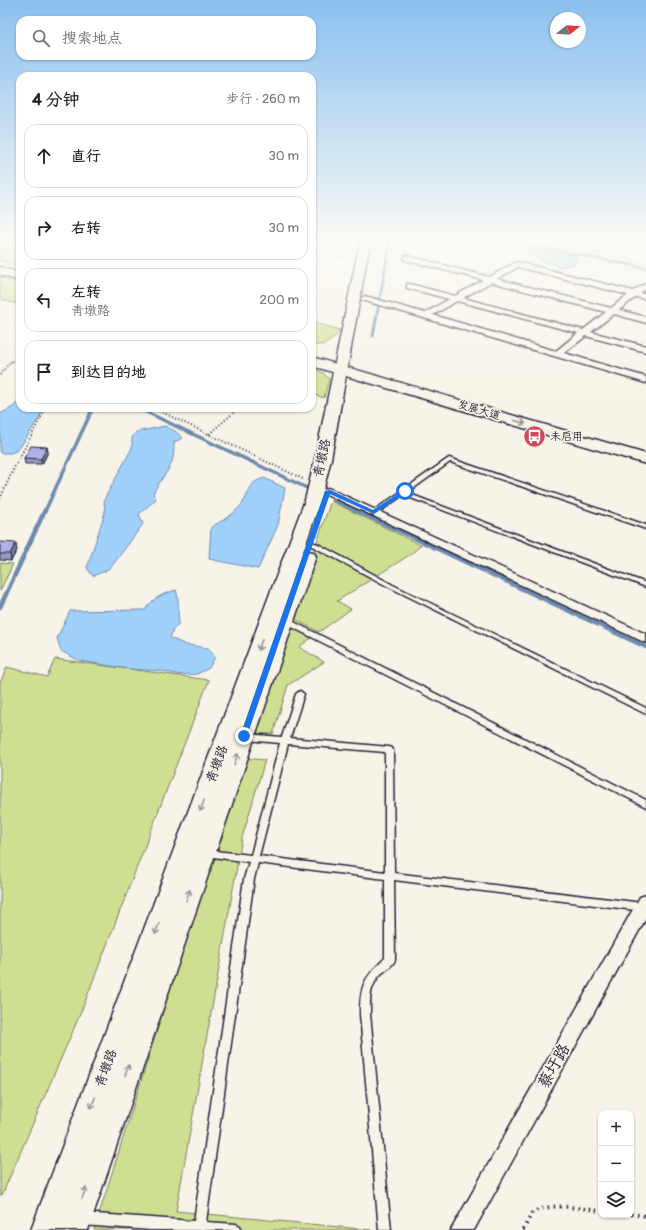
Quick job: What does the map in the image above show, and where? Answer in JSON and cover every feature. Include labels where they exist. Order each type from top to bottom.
[{"type":"main road","name":"青墩路","points":[[278,617],[311,544],[345,366],[355,299]]},
{"type":"main road","name":"青墩路","points":[[345,366],[374,301]]},
{"type":"main road","name":"发展大道","points":[[316,354],[345,366],[646,458]]},
{"type":"main road","name":"发展大道","points":[[316,362],[345,366],[646,445]]},
{"type":"main road","name":"青墩路","points":[[50,1224],[194,851],[278,617],[313,500],[322,488]]},
{"type":"main road","name":"青墩路","points":[[74,1224],[194,851]]},
{"type":"street","points":[[425,316],[454,299]]},
{"type":"street","points":[[457,299],[646,349]]},
{"type":"street","points":[[567,299],[646,320]]},
{"type":"street","points":[[556,354],[627,299]]},
{"type":"street","points":[[374,301],[646,380]]},
{"type":"street","points":[[322,488],[646,639]]},
{"type":"street","name":"蔡圩路","points":[[462,1230],[645,904]]},
{"type":"lane","points":[[374,512],[449,460],[646,527]]},
{"type":"lane","points":[[402,493],[646,585]]},
{"type":"lane","points":[[311,544],[316,545],[392,586],[646,710]]},
{"type":"lane","points":[[278,617],[646,804]]},
{"type":"lane","points":[[198,1227],[249,879],[285,740],[300,694]]},
{"type":"lane","points":[[236,736],[389,750],[390,960],[371,978],[365,993],[365,1014],[385,1230]]},
{"type":"lane","points":[[194,851],[390,876],[645,904]]},
{"type":"lane","points":[[50,1224],[198,1227],[236,1230]]},
{"type":"path","points":[[0,375],[10,362],[16,360]]},
{"type":"path","points":[[0,499],[14,468],[44,412]]},
{"type":"path","points":[[162,412],[322,488]]},
{"type":"path","points":[[209,434],[234,412]]},
{"type":"path","points":[[523,1230],[532,1213],[542,1208],[554,1207],[598,1211]]},
{"type":"path","points":[[634,1214],[646,1216]]},
{"type":"green space","points":[[1,299],[16,299],[16,304]]},
{"type":"green space","points":[[316,323],[340,330],[325,344],[317,345]]},
{"type":"green space","points":[[316,370],[323,373],[329,379],[324,398],[316,395]]},
{"type":"green space","points":[[331,501],[421,545],[411,554],[337,601],[351,609],[319,632],[291,617]]},
{"type":"green space","points":[[0,563],[13,564],[0,591]]},
{"type":"green space","points":[[289,625],[311,638],[299,647],[324,662],[288,685],[273,734],[252,733]]},
{"type":"green space","points":[[55,659],[209,680],[81,1012],[2,1195],[0,1195],[0,683],[7,667],[47,677]]},
{"type":"green space","points":[[243,758],[265,760],[242,838],[176,1211],[371,1230],[94,1230]]},
{"type":"water","points":[[16,404],[16,412],[41,412],[40,417],[18,450],[11,453],[0,453],[0,414]]},
{"type":"water","points":[[165,426],[175,431],[183,438],[174,442],[174,454],[171,463],[153,494],[156,499],[139,514],[143,524],[112,566],[93,576],[87,568],[105,512],[104,500],[132,448],[132,438],[136,432]]},
{"type":"water","points":[[264,478],[285,488],[278,525],[258,569],[209,559],[211,527],[229,516],[237,509],[244,501],[252,484]]},
{"type":"water","points":[[176,590],[178,598],[179,623],[173,630],[170,638],[186,645],[208,648],[215,657],[209,668],[197,674],[181,675],[161,671],[130,669],[80,661],[61,651],[57,638],[70,611],[145,610],[151,602],[158,597]]},
{"type":"building","points":[[31,446],[47,447],[41,459],[24,458]]},
{"type":"building","points":[[0,542],[16,543],[10,554],[0,554]]},
{"type":"waterway","points":[[373,336],[380,299]]},
{"type":"waterway","points":[[45,511],[91,412]]},
{"type":"waterway","points":[[146,412],[309,489]]},
{"type":"waterway","points":[[333,500],[357,511]]},
{"type":"waterway","points":[[0,607],[45,510]]},
{"type":"waterway","points":[[355,510],[646,647]]},
{"type":"place","name":"未启用","points":[[535,436]]},
{"type":"route","points":[[244,736],[327,498],[328,491],[374,512],[405,491]]}]
